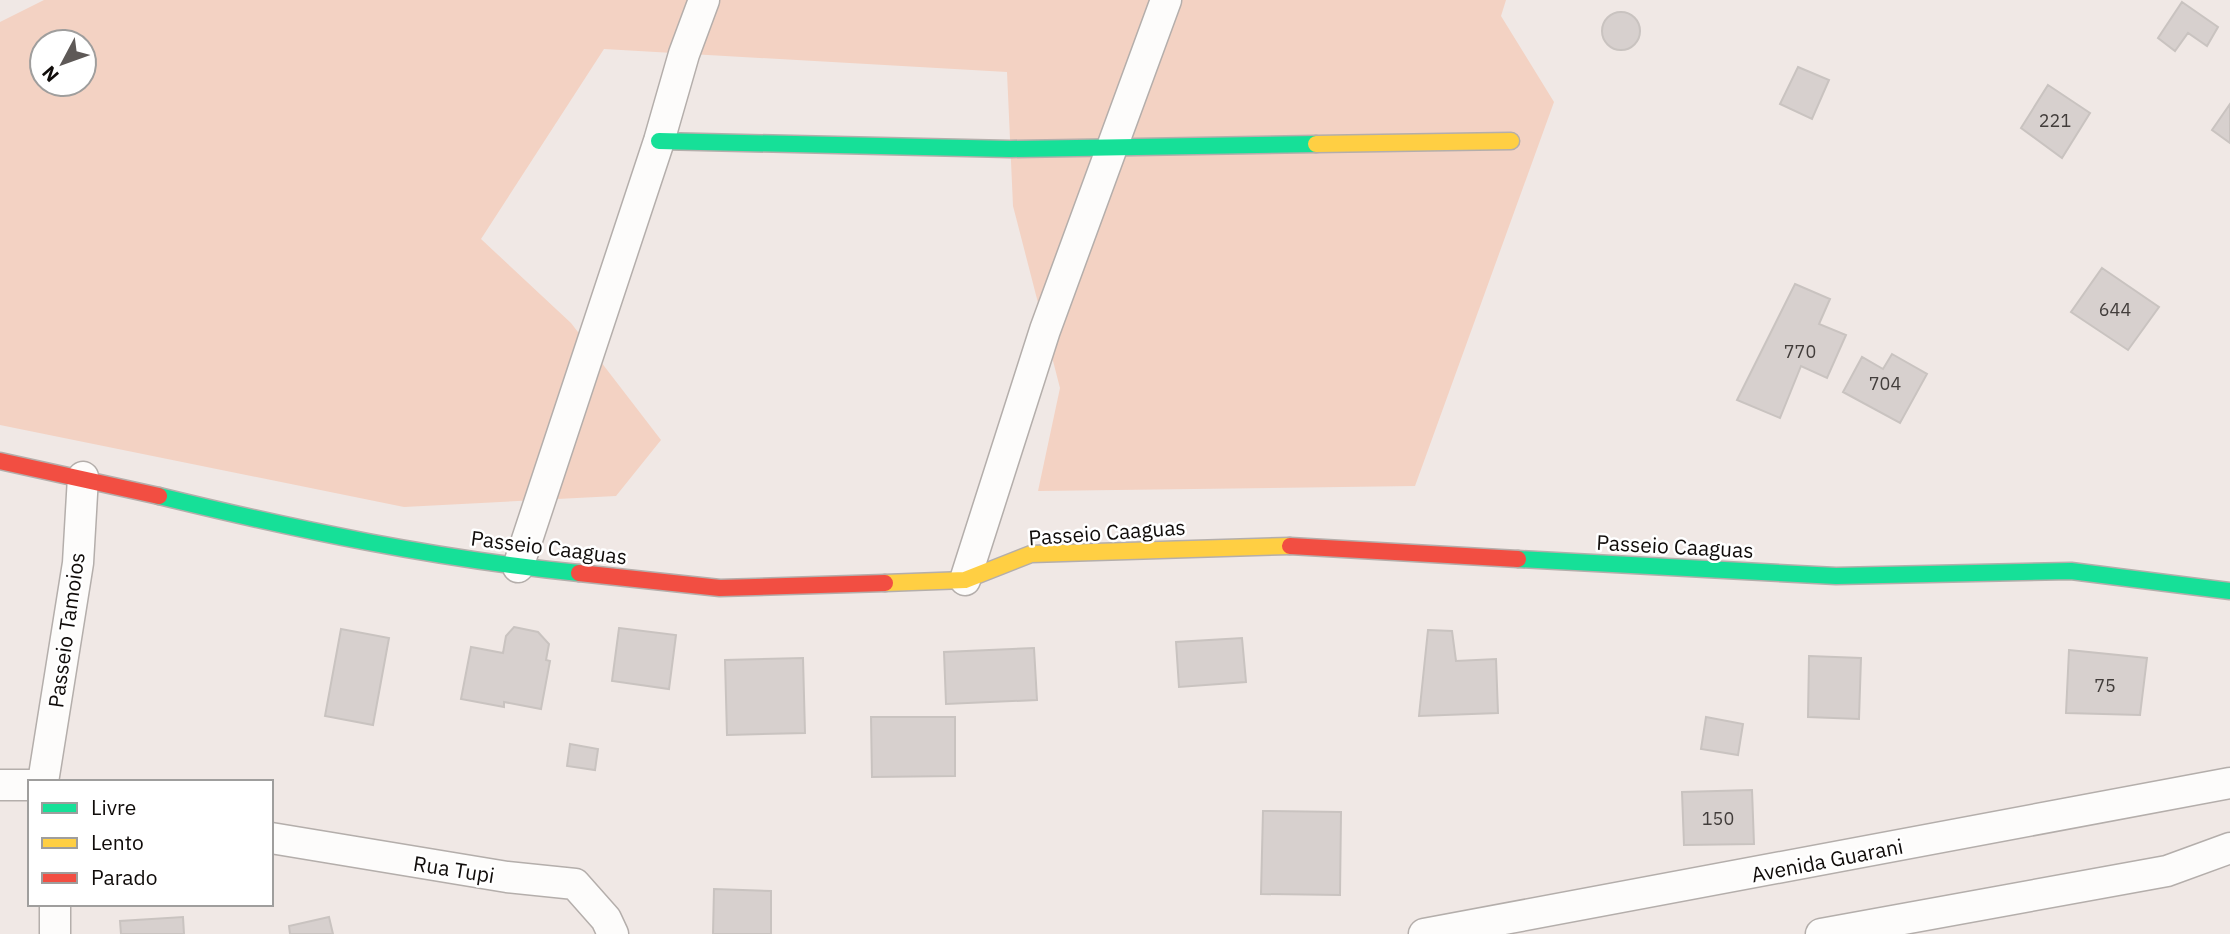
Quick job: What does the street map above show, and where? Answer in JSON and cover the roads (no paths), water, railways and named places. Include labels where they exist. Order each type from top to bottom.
[{"type":"street","points":[[518,567],[659,141],[684,54],[704,0]]},
{"type":"street","points":[[965,580],[1045,330],[1167,0]]},
{"type":"street","points":[[659,141],[1113,148],[1511,141]]},
{"type":"street","name":"Passeio Caaguas","points":[[0,461],[83,477],[302,531],[518,567],[720,589],[965,580],[1031,554],[1271,545],[1836,576],[2071,571],[2230,591]]},
{"type":"street","name":"Passeio Tamoios","points":[[43,780],[78,563],[83,477]]},
{"type":"street","name":"Avenida Guarani","points":[[1424,934],[2230,783]]},
{"type":"street","points":[[0,785],[28,785]]},
{"type":"street","name":"Rua Tupi","points":[[273,838],[507,877],[575,884],[606,919],[613,934]]},
{"type":"street","points":[[1821,934],[1921,925],[2166,871],[2230,848]]},
{"type":"street","points":[[55,906],[55,934]]}]
